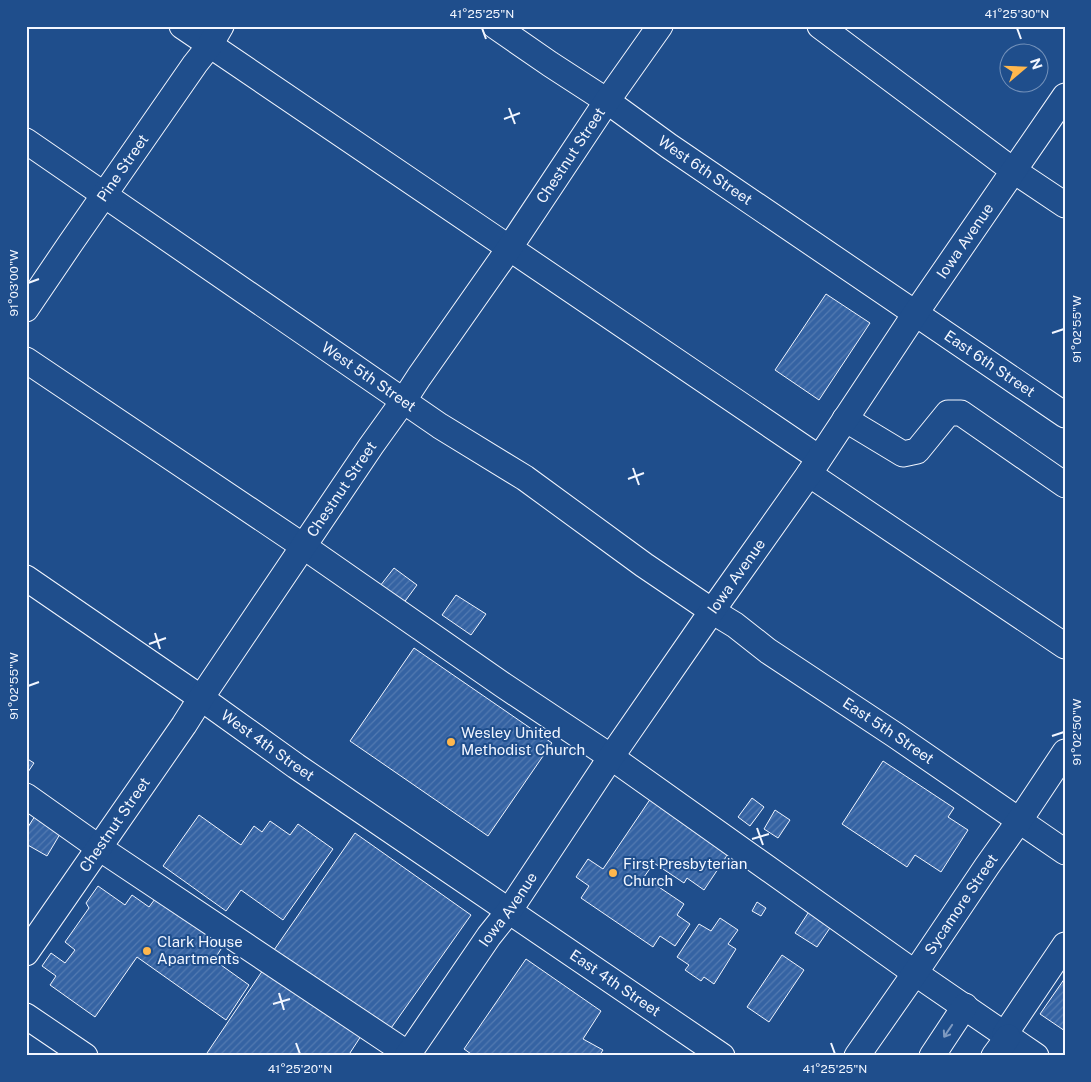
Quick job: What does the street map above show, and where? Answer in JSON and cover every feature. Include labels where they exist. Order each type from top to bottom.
[{"type":"street","points":[[182,26],[215,35],[1065,646]]},
{"type":"street","name":"West 6th Street","points":[[495,26],[915,314]]},
{"type":"street","name":"Chestnut Street","points":[[26,953],[184,725],[371,446],[660,26]]},
{"type":"street","points":[[820,26],[1014,171],[1065,205]]},
{"type":"street","name":"Pine Street","points":[[26,309],[215,35]]},
{"type":"street","name":"Iowa Avenue","points":[[407,1055],[489,936],[509,911],[611,757],[814,466],[915,314],[1065,96]]},
{"type":"street","name":"West 5th Street","points":[[26,141],[440,426],[525,478],[712,611]]},
{"type":"street","name":"East 6th Street","points":[[915,314],[1065,415]]},
{"type":"street","points":[[26,360],[303,546],[503,685],[611,757],[915,973],[965,1006],[1002,1042],[1036,1056]]},
{"type":"street","points":[[845,419],[903,454],[918,451],[948,412],[961,413],[1065,485]]},
{"type":"street","name":"West 4th Street","points":[[26,578],[201,698],[296,766],[509,911]]},
{"type":"street","name":"East 5th Street","points":[[712,611],[1065,852]]},
{"type":"street","name":"Sycamore Street","points":[[857,1056],[1065,752]]},
{"type":"street","points":[[26,796],[98,847],[407,1055]]},
{"type":"street","name":"East 4th Street","points":[[509,911],[722,1056]]},
{"type":"street","points":[[1002,1042],[1065,945]]},
{"type":"street","points":[[932,1056],[965,1006]]},
{"type":"street","points":[[26,1016],[84,1056]]},
{"type":"building","points":[[826,294],[870,323],[819,400],[775,370]]},
{"type":"building","points":[[394,568],[417,585],[403,604],[380,586]]},
{"type":"building","points":[[456,595],[486,614],[471,635],[442,615]]},
{"type":"building","name":"Wesley United Methodist Church","points":[[414,648],[552,743],[488,836],[350,741]]},
{"type":"building","points":[[26,758],[34,763],[26,775]]},
{"type":"building","points":[[883,761],[954,808],[948,817],[968,830],[941,872],[915,855],[907,867],[842,824]]},
{"type":"building","name":"First Presbyterian Church","points":[[651,798],[730,851],[704,890],[687,878],[684,883],[654,863],[644,877],[684,904],[677,915],[690,924],[675,946],[660,936],[653,947],[581,898],[589,886],[576,877],[588,859],[603,869]]},
{"type":"building","points":[[752,798],[764,807],[750,826],[738,817]]},
{"type":"building","points":[[775,810],[790,820],[778,838],[764,829]]},
{"type":"building","points":[[37,813],[63,829],[47,856],[26,844],[26,830]]},
{"type":"building","points":[[199,815],[241,845],[254,826],[262,832],[270,821],[290,835],[298,824],[333,849],[283,920],[241,890],[226,911],[163,866]]},
{"type":"building","points":[[355,833],[471,915],[389,1031],[274,950]]},
{"type":"building","name":"Clark House Apartments","points":[[98,886],[125,905],[132,895],[149,907],[155,899],[223,946],[214,960],[249,985],[226,1020],[137,957],[95,1017],[50,985],[56,976],[42,966],[51,953],[65,963],[75,950],[65,942],[89,908],[86,903]]},
{"type":"building","points":[[757,902],[766,908],[761,916],[752,911]]},
{"type":"building","points":[[812,907],[834,922],[817,947],[795,933]]},
{"type":"building","points":[[720,918],[738,930],[728,944],[736,949],[714,984],[704,977],[701,981],[685,970],[689,965],[677,957],[699,924],[711,931]]},
{"type":"building","points":[[782,955],[804,970],[769,1022],[747,1007]]},
{"type":"building","points":[[526,959],[601,1011],[583,1039],[603,1050],[599,1056],[474,1056],[464,1049]]},
{"type":"building","points":[[263,970],[361,1036],[348,1056],[205,1056]]},
{"type":"building","points":[[1065,978],[1065,1031],[1040,1014]]},
{"type":"place","name":"Wesley United Methodist Church","points":[[451,742]]},
{"type":"place","name":"First Presbyterian Church","points":[[613,873]]},
{"type":"place","name":"Clark House Apartments","points":[[147,951]]}]
